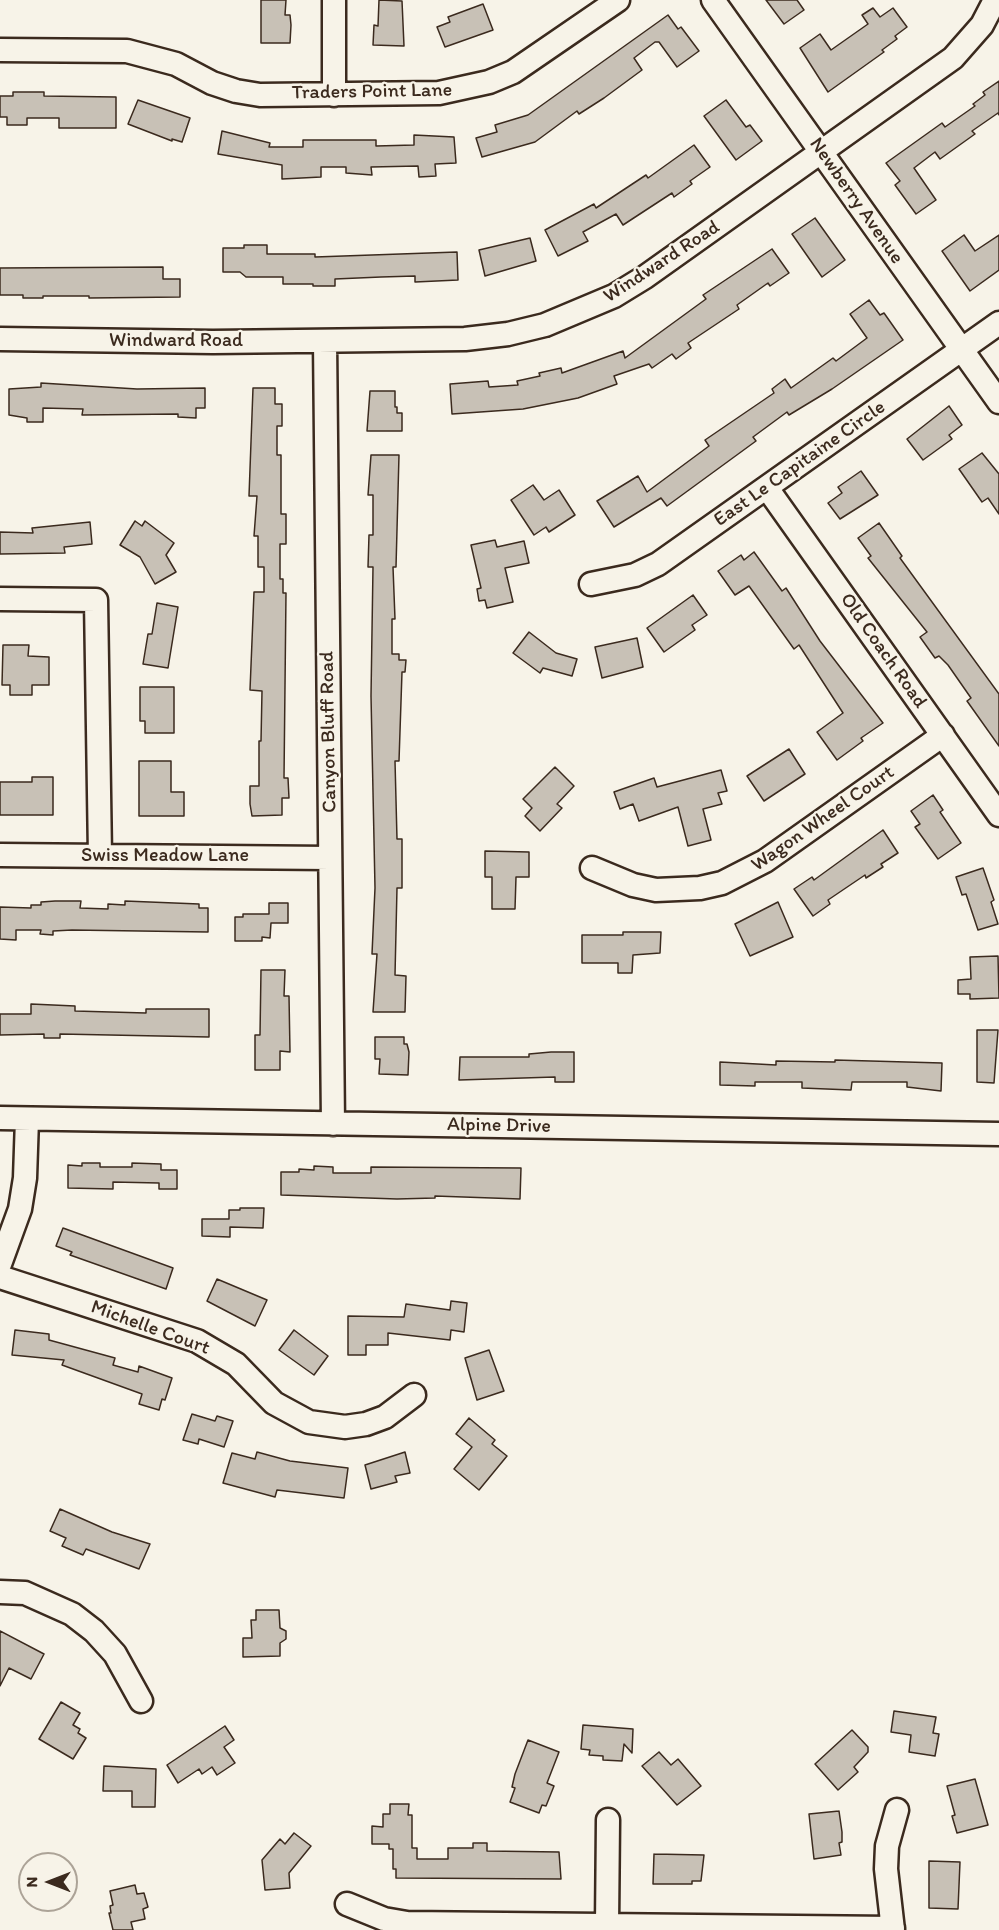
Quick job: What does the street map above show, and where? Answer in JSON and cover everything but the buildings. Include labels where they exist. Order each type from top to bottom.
[{"type":"street","points":[[334,0],[334,95]]},
{"type":"street","name":"Traders Point Lane","points":[[0,50],[108,51],[151,56],[236,91],[260,95],[439,93],[489,82],[525,65],[618,0]]},
{"type":"street","name":"Newberry Avenue","points":[[713,0],[999,402]]},
{"type":"street","name":"Windward Road","points":[[0,339],[325,341],[465,339],[508,334],[580,312],[645,277],[953,58],[982,25],[995,0]]},
{"type":"street","name":"East Le Capitaine Circle","points":[[591,584],[635,575],[658,564],[999,323]]},
{"type":"street","name":"Canyon Bluff Road","points":[[325,341],[333,1124]]},
{"type":"street","name":"Old Coach Road","points":[[767,488],[999,815]]},
{"type":"street","points":[[0,599],[96,600],[100,856]]},
{"type":"street","name":"Wagon Wheel Court","points":[[592,868],[623,882],[656,890],[688,889],[722,883],[765,861],[943,735]]},
{"type":"street","name":"Swiss Meadow Lane","points":[[0,855],[330,858]]},
{"type":"street","name":"Alpine Drive","points":[[0,1118],[999,1134]]},
{"type":"street","points":[[0,1264],[20,1209],[25,1178],[27,1119]]},
{"type":"street","name":"Michelle Court","points":[[0,1277],[197,1341],[236,1364],[274,1403],[309,1422],[345,1427],[366,1424],[385,1417],[414,1395]]},
{"type":"street","points":[[0,1592],[26,1593],[72,1614],[94,1631],[115,1654],[129,1675],[141,1701]]},
{"type":"street","points":[[346,1904],[384,1919],[407,1923],[893,1929],[886,1858],[897,1810]]},
{"type":"street","points":[[607,1925],[608,1820]]}]
